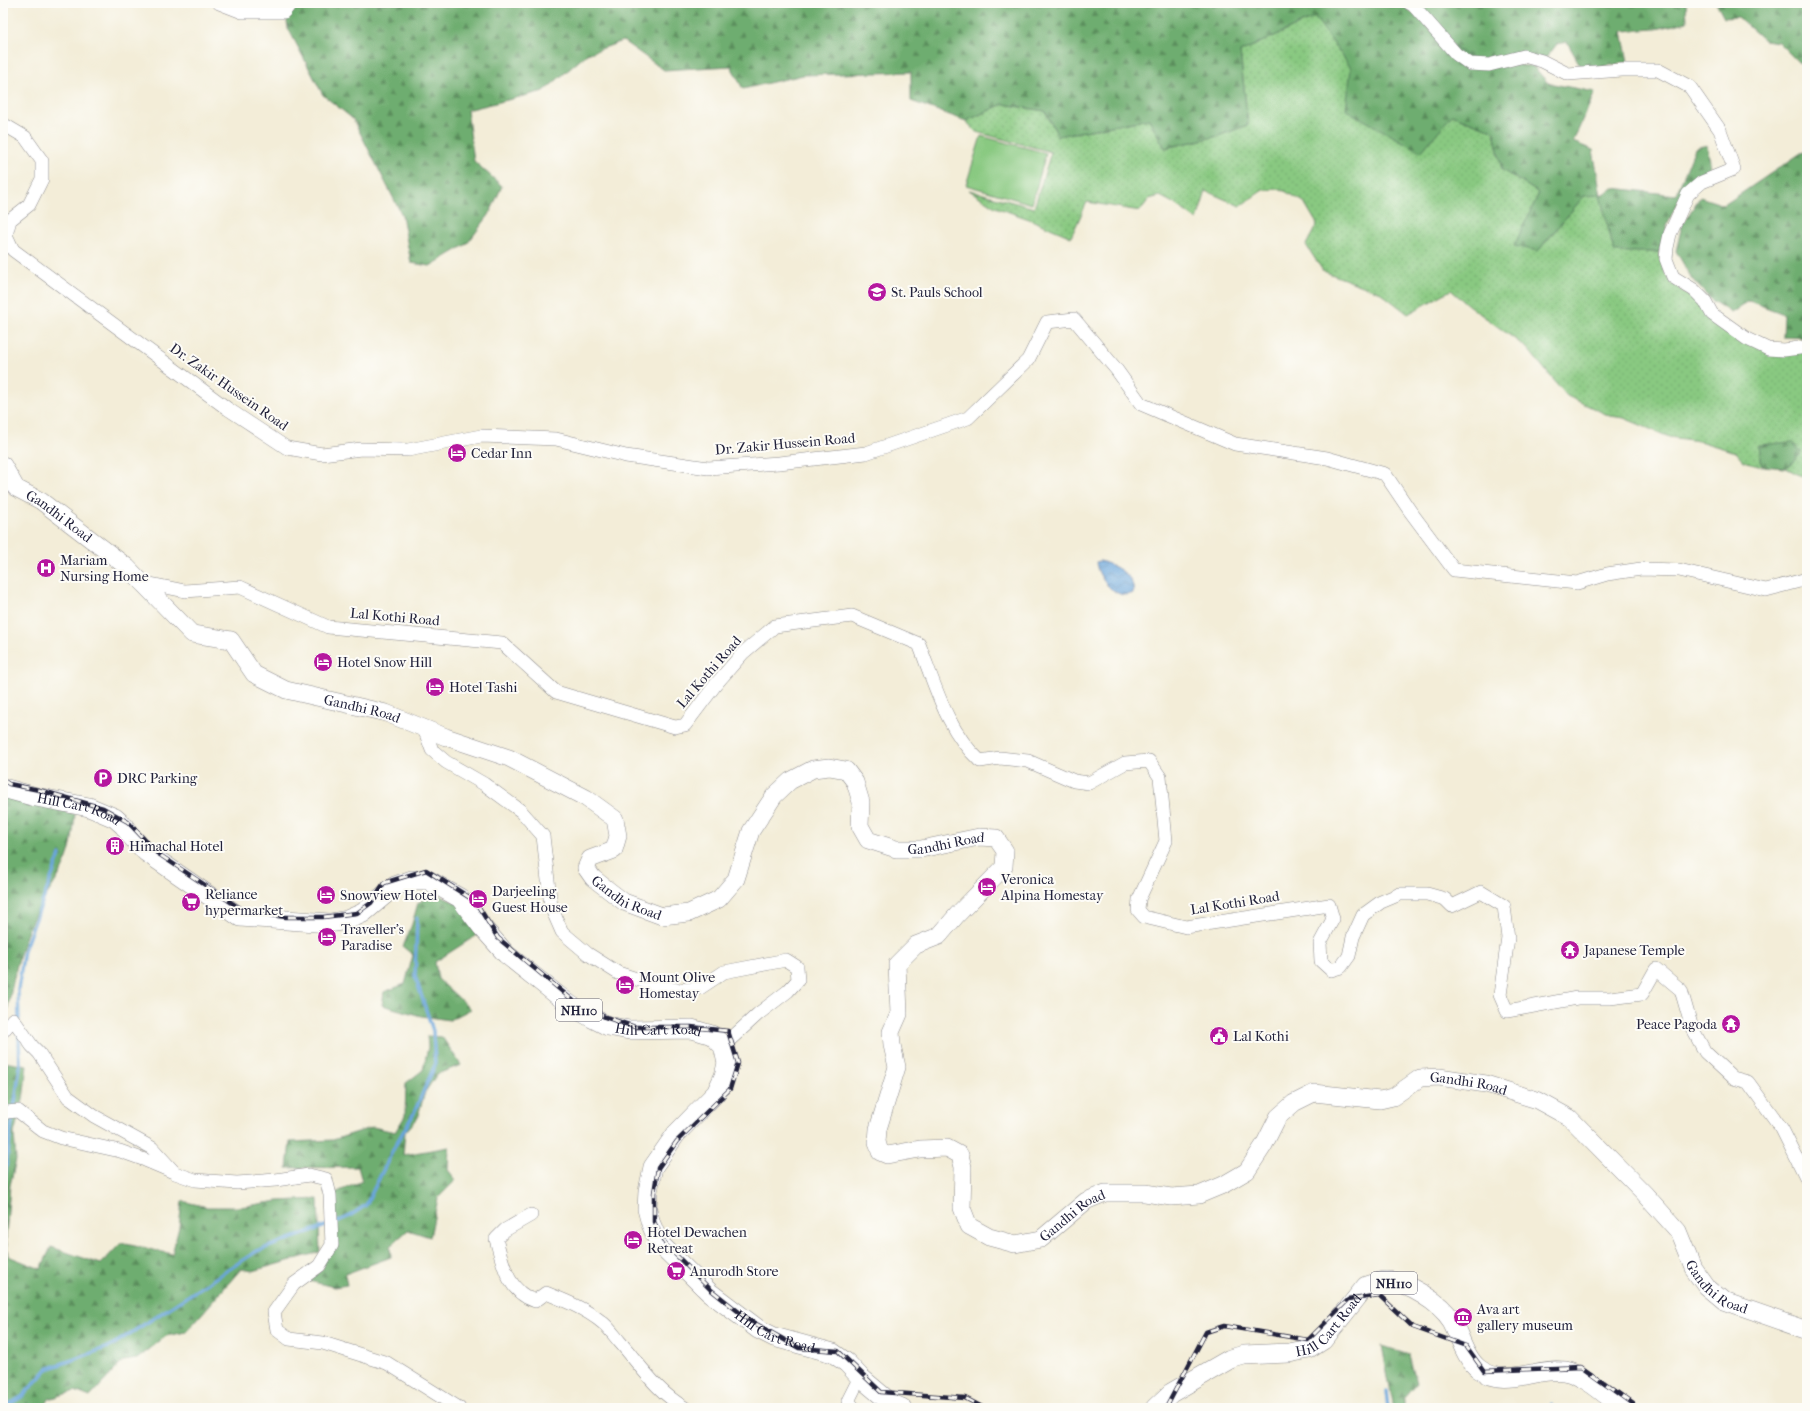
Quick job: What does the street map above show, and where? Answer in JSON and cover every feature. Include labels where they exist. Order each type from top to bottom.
[{"type":"highway","name":"Hill Cart Road","points":[[3,788],[36,797],[89,807],[115,818],[124,826],[130,836],[146,852],[240,917],[330,923],[347,920],[363,913],[396,886],[412,880],[428,880],[460,898],[482,928],[506,954],[570,1005],[592,1018],[608,1026],[629,1030],[692,1029],[712,1035],[723,1046],[728,1063],[724,1076],[716,1093],[676,1134],[653,1167],[648,1191],[647,1209],[651,1224],[659,1243],[709,1292],[758,1329],[774,1337],[833,1353],[847,1363],[860,1377],[892,1404],[902,1408]]},
{"type":"highway","name":"Hill Cart Road","points":[[1155,1408],[1171,1393],[1230,1359],[1244,1355],[1289,1353],[1309,1349],[1323,1340],[1366,1286],[1387,1281],[1407,1287],[1428,1296],[1451,1320],[1470,1358],[1478,1368],[1489,1375],[1518,1377],[1564,1371],[1580,1376],[1623,1408]]},
{"type":"main road","name":"Gandhi Road","points":[[3,465],[16,488],[41,501],[127,567],[192,634],[231,640],[254,674],[286,690],[386,713],[423,726],[446,737],[508,758],[586,798],[615,819],[618,836],[614,850],[590,859],[586,868],[593,878],[624,902],[662,916],[689,913],[719,899],[736,879],[751,831],[770,801],[790,781],[813,769],[830,767],[846,770],[855,782],[860,802],[860,826],[868,840],[896,849],[921,849],[979,837],[996,838],[1005,851],[1004,867],[957,915],[939,936],[916,945],[897,964],[899,1014],[891,1032],[892,1045],[897,1067],[878,1129],[877,1142],[880,1152],[887,1155],[920,1149],[947,1148],[960,1155],[963,1167],[962,1208],[969,1226],[989,1237],[1015,1244],[1041,1239],[1086,1201],[1105,1193],[1145,1193],[1171,1197],[1199,1195],[1223,1185],[1247,1171],[1264,1145],[1278,1118],[1294,1103],[1314,1093],[1380,1100],[1393,1097],[1420,1078],[1439,1077],[1486,1084],[1537,1100],[1570,1118],[1678,1231],[1693,1268],[1706,1286],[1724,1301],[1807,1330]]},
{"type":"street","points":[[219,3],[242,12],[284,12],[291,3]]},
{"type":"street","points":[[1409,3],[1414,5],[1456,54],[1470,64],[1489,65],[1524,56],[1542,61],[1568,74],[1622,70],[1658,70],[1690,87],[1720,130],[1734,169],[1702,182],[1688,194],[1670,234],[1667,248],[1666,259],[1673,277],[1694,290],[1705,301],[1712,314],[1747,339],[1768,349],[1784,350],[1807,347]]},
{"type":"street","name":"Dr. Zakir Hussein Road","points":[[3,124],[25,136],[42,161],[42,179],[29,205],[10,220],[6,235],[13,250],[228,409],[287,448],[322,454],[361,449],[408,450],[481,436],[556,439],[626,456],[708,468],[779,463],[866,453],[968,418],[1028,360],[1047,322],[1074,319],[1116,369],[1141,404],[1235,444],[1327,458],[1385,474],[1410,511],[1454,570],[1577,583],[1607,574],[1641,569],[1679,570],[1766,590],[1807,579]]},
{"type":"street","name":"Lal Kothi Road","points":[[141,582],[185,591],[240,587],[328,627],[502,643],[556,692],[675,727],[685,724],[716,684],[743,653],[775,626],[852,616],[919,644],[952,727],[968,750],[980,761],[1000,758],[1028,761],[1074,781],[1089,782],[1125,763],[1149,761],[1160,777],[1166,840],[1139,899],[1138,910],[1144,917],[1186,927],[1329,905],[1333,919],[1320,943],[1320,955],[1321,960],[1331,970],[1341,967],[1349,956],[1353,937],[1363,915],[1381,902],[1400,894],[1427,894],[1445,899],[1452,906],[1481,892],[1504,906],[1508,938],[1500,995],[1508,1011],[1577,998],[1610,998],[1642,994],[1656,969],[1681,990],[1692,1028],[1705,1052],[1733,1078],[1748,1082],[1782,1129],[1807,1178]]},
{"type":"street","points":[[423,726],[432,750],[446,762],[484,784],[521,811],[543,836],[551,907],[562,932],[588,954],[618,973],[655,985],[678,990],[700,988],[724,972],[755,965],[786,960],[797,967],[798,980],[788,991],[758,1014],[723,1046]]},
{"type":"street","points":[[3,1031],[13,1018],[40,1053],[68,1097],[94,1116],[152,1148],[175,1174]]},
{"type":"street","points":[[9,1113],[61,1138],[120,1151],[145,1160],[175,1174],[195,1180],[237,1183],[276,1180],[309,1175],[326,1179],[330,1195],[332,1245],[320,1266],[294,1284],[274,1312],[277,1330],[289,1339],[323,1343],[387,1363],[459,1408]]},
{"type":"street","points":[[531,1215],[505,1230],[496,1239],[507,1277],[524,1297],[535,1301],[546,1293],[575,1305],[604,1323],[634,1357],[656,1386],[671,1400],[685,1408]]},
{"type":"street","points":[[854,1408],[848,1401],[860,1377]]},
{"type":"green space","points":[[294,3],[1396,3],[1406,7],[1438,37],[1486,68],[1518,65],[1533,66],[1548,83],[1595,92],[1573,142],[1593,150],[1601,195],[1613,188],[1676,195],[1695,148],[1707,145],[1711,167],[1695,178],[1681,196],[1668,224],[1659,252],[1614,252],[1600,195],[1584,196],[1538,251],[1514,246],[1539,193],[1502,170],[1494,131],[1452,115],[1421,152],[1346,110],[1351,68],[1315,17],[1240,52],[1248,125],[1218,136],[1165,148],[1149,119],[1058,136],[1045,111],[1003,104],[966,121],[911,101],[911,72],[803,75],[743,89],[731,66],[664,70],[623,41],[587,54],[544,91],[467,110],[474,161],[502,186],[489,215],[467,244],[430,266],[411,263],[402,215],[353,119],[323,95],[288,28],[286,15]]},
{"type":"green space","points":[[1413,3],[1686,3],[1687,22],[1656,29],[1622,31],[1628,62],[1594,68],[1580,65],[1567,42],[1557,44],[1547,57],[1472,60],[1457,49]]},
{"type":"green space","points":[[1716,3],[1806,3],[1807,57],[1799,63],[1778,42],[1764,40],[1738,17],[1724,18]]},
{"type":"green space","points":[[1315,17],[1351,68],[1452,115],[1494,131],[1502,170],[1539,193],[1515,245],[1538,251],[1584,196],[1601,195],[1614,251],[1659,252],[1663,269],[1670,282],[1698,303],[1704,314],[1711,322],[1733,336],[1807,352],[1807,479],[1786,468],[1802,453],[1759,445],[1762,466],[1743,461],[1735,452],[1699,441],[1669,437],[1624,418],[1610,416],[1567,396],[1527,348],[1468,305],[1451,290],[1408,314],[1381,293],[1323,271],[1306,245],[1317,224],[1304,202],[1281,189],[1263,190],[1240,206],[1206,191],[1197,220],[1175,204],[1160,196],[1149,199],[1140,211],[1087,202],[1071,237],[1029,219],[995,207],[969,190],[1034,208],[1051,152],[976,132],[966,121],[1003,104],[1045,111],[1058,136],[1149,119],[1165,148],[1218,136],[1248,125],[1240,52]]},
{"type":"green space","points":[[981,136],[1046,153],[1032,204],[966,185]]},
{"type":"green space","points":[[1807,151],[1807,338],[1783,337],[1784,314],[1749,301],[1731,313],[1710,299],[1692,279],[1676,251],[1682,225],[1700,197],[1724,205],[1801,153]]},
{"type":"green space","points":[[1792,442],[1802,453],[1786,468],[1762,466],[1759,445]]},
{"type":"green space","points":[[3,794],[75,814],[72,840],[67,859],[57,879],[35,914],[27,932],[17,966],[7,1012],[3,1017]]},
{"type":"green space","points":[[433,893],[459,904],[477,935],[435,962],[438,979],[471,1009],[450,1020],[421,1016],[382,1005],[384,992],[405,984],[413,955],[403,947],[418,903]]},
{"type":"green space","points":[[427,1036],[442,1037],[461,1065],[437,1074],[425,1092],[417,1119],[405,1132],[403,1155],[449,1147],[448,1170],[456,1180],[438,1198],[430,1237],[408,1230],[390,1246],[391,1257],[345,1274],[347,1285],[334,1287],[309,1281],[323,1268],[335,1193],[362,1181],[358,1167],[287,1168],[290,1142],[333,1140],[373,1127],[395,1132],[405,1116],[406,1083],[423,1070],[428,1047]]},
{"type":"green space","points":[[4,1062],[27,1066],[23,1100],[14,1133],[16,1160],[10,1185],[6,1236],[8,1256],[41,1269],[51,1247],[101,1264],[121,1243],[172,1254],[179,1227],[182,1201],[207,1207],[240,1207],[278,1201],[318,1199],[320,1252],[253,1271],[241,1269],[186,1332],[166,1336],[137,1359],[123,1361],[90,1397],[75,1391],[49,1399],[44,1408],[3,1408],[3,1098],[6,1083]]},
{"type":"green space","points":[[1382,1346],[1409,1355],[1417,1383],[1404,1398],[1404,1408],[1394,1408]]},
{"type":"water","points":[[1100,561],[1117,568],[1128,576],[1133,587],[1133,593],[1127,595],[1120,594],[1108,586],[1097,568],[1096,562]]},
{"type":"waterway","points":[[19,1019],[18,990],[24,950],[60,855]]},
{"type":"waterway","points":[[334,1223],[348,1217],[366,1205],[396,1144],[413,1115],[435,1065],[433,1031],[415,976],[417,918]]},
{"type":"waterway","points":[[14,1109],[20,1066],[19,1035]]},
{"type":"waterway","points":[[3,1191],[13,1115]]},
{"type":"waterway","points":[[3,1408],[23,1396],[47,1369],[111,1346],[257,1251],[328,1225]]},
{"type":"waterway","points":[[1386,1391],[1388,1408]]},
{"type":"railway","points":[[3,780],[9,784],[39,790],[103,808],[128,822],[157,853],[241,909],[262,914],[286,917],[323,917],[357,913],[371,903],[384,883],[426,870],[475,901],[498,938],[576,1003],[605,1017],[635,1027],[691,1027],[728,1031],[738,1063],[730,1089],[677,1141],[658,1168],[654,1193],[654,1222],[666,1245],[710,1289],[749,1320],[799,1348],[838,1351],[881,1392],[965,1398],[984,1408]]},
{"type":"railway","points":[[1166,1408],[1206,1332],[1224,1326],[1308,1340],[1348,1300],[1379,1295],[1413,1327],[1466,1346],[1484,1371],[1581,1367],[1638,1408]]},
{"type":"place","name":"St. Pauls School","points":[[877,292]]},
{"type":"place","name":"Cedar Inn","points":[[457,453]]},
{"type":"place","name":"Mariam Nursing Home","points":[[46,568]]},
{"type":"place","name":"Hotel Snow Hill","points":[[323,662]]},
{"type":"place","name":"Hotel Tashi","points":[[435,687]]},
{"type":"place","name":"DRC Parking","points":[[103,778]]},
{"type":"place","name":"Himachal Hotel","points":[[115,846]]},
{"type":"place","name":"Veronica Alpina Homestay","points":[[987,887]]},
{"type":"place","name":"Snowview Hotel","points":[[326,895]]},
{"type":"place","name":"Darjeeling Guest House","points":[[478,899]]},
{"type":"place","name":"Reliance hypermarket","points":[[191,902]]},
{"type":"place","name":"Traveller's Paradise","points":[[327,937]]},
{"type":"place","name":"Japanese Temple","points":[[1570,950]]},
{"type":"place","name":"Mount Olive Homestay","points":[[625,985]]},
{"type":"place","name":"Peace Pagoda","points":[[1731,1024]]},
{"type":"place","name":"Lal Kothi","points":[[1219,1036]]},
{"type":"place","name":"Hotel Dewachen Retreat","points":[[633,1240]]},
{"type":"place","name":"Anurodh Store","points":[[676,1271]]},
{"type":"place","name":"Ava art gallery museum","points":[[1463,1317]]}]
